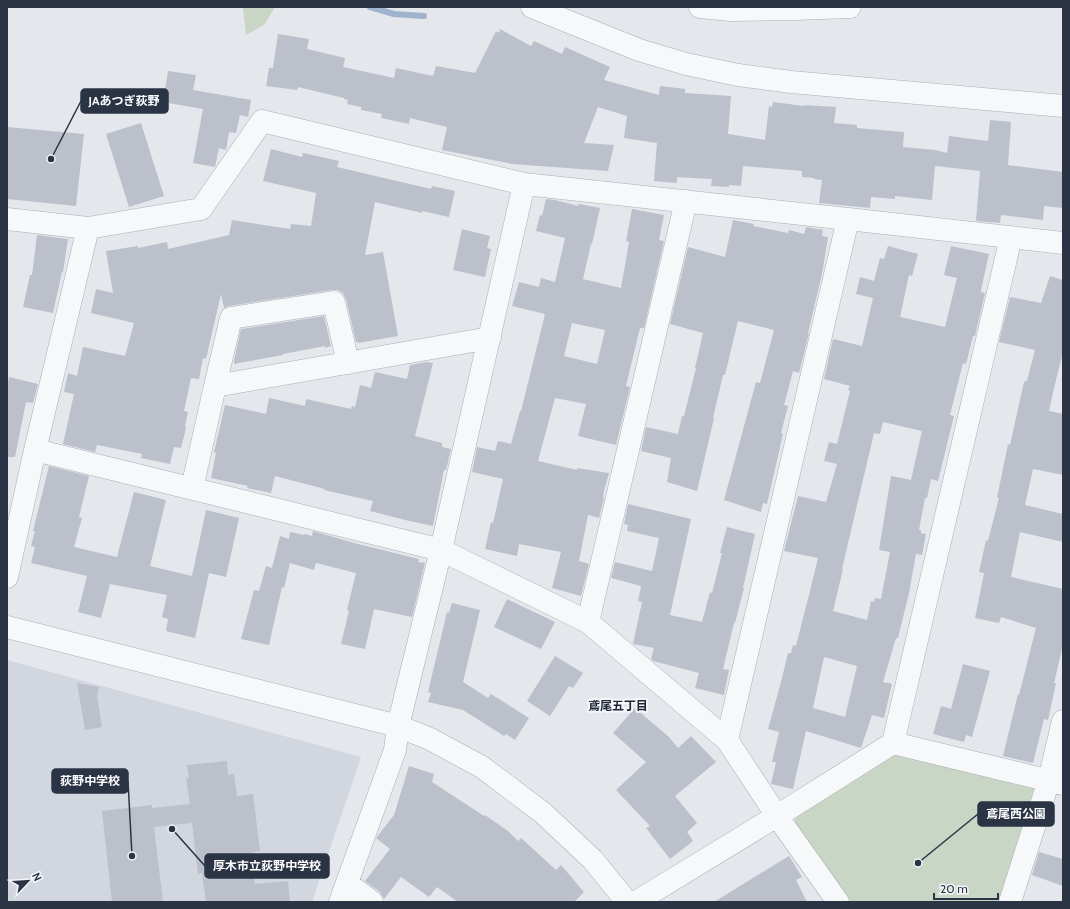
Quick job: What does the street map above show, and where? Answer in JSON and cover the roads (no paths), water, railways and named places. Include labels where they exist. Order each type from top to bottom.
[{"type":"street","points":[[532,7],[639,50],[686,64],[738,75],[791,82],[1063,106]]},
{"type":"street","points":[[700,7],[730,10],[850,7]]},
{"type":"street","points":[[7,219],[88,228],[202,209],[262,122],[524,184],[1063,243]]},
{"type":"street","points":[[372,902],[344,892],[395,750],[398,726],[441,550],[524,184]]},
{"type":"street","points":[[588,622],[686,201]]},
{"type":"street","points":[[727,740],[848,219]]},
{"type":"street","points":[[7,577],[34,450],[88,228]]},
{"type":"street","points":[[636,902],[778,816],[893,743],[1011,237]]},
{"type":"street","points":[[192,488],[231,318],[334,302],[348,362]]},
{"type":"street","points":[[215,386],[490,338]]},
{"type":"street","points":[[34,450],[441,550],[588,622],[727,740],[838,902]]},
{"type":"street","points":[[7,628],[398,726],[430,739],[482,767],[543,813],[593,860],[627,902]]},
{"type":"street","points":[[1010,902],[1056,782],[1063,721]]},
{"type":"street","points":[[893,743],[1056,782]]},
{"type":"waterway","points":[[370,7],[394,14],[424,16]]},
{"type":"place","name":"JAあつぎ荻野","points":[[51,159]]},
{"type":"place","name":"厚木市立荻野中学校","points":[[172,829]]},
{"type":"place","name":"荻野中学校","points":[[132,856]]},
{"type":"place","name":"鳶尾西公園","points":[[918,863]]},
{"type":"district","name":"鳶尾五丁目","points":[[618,705]]}]
